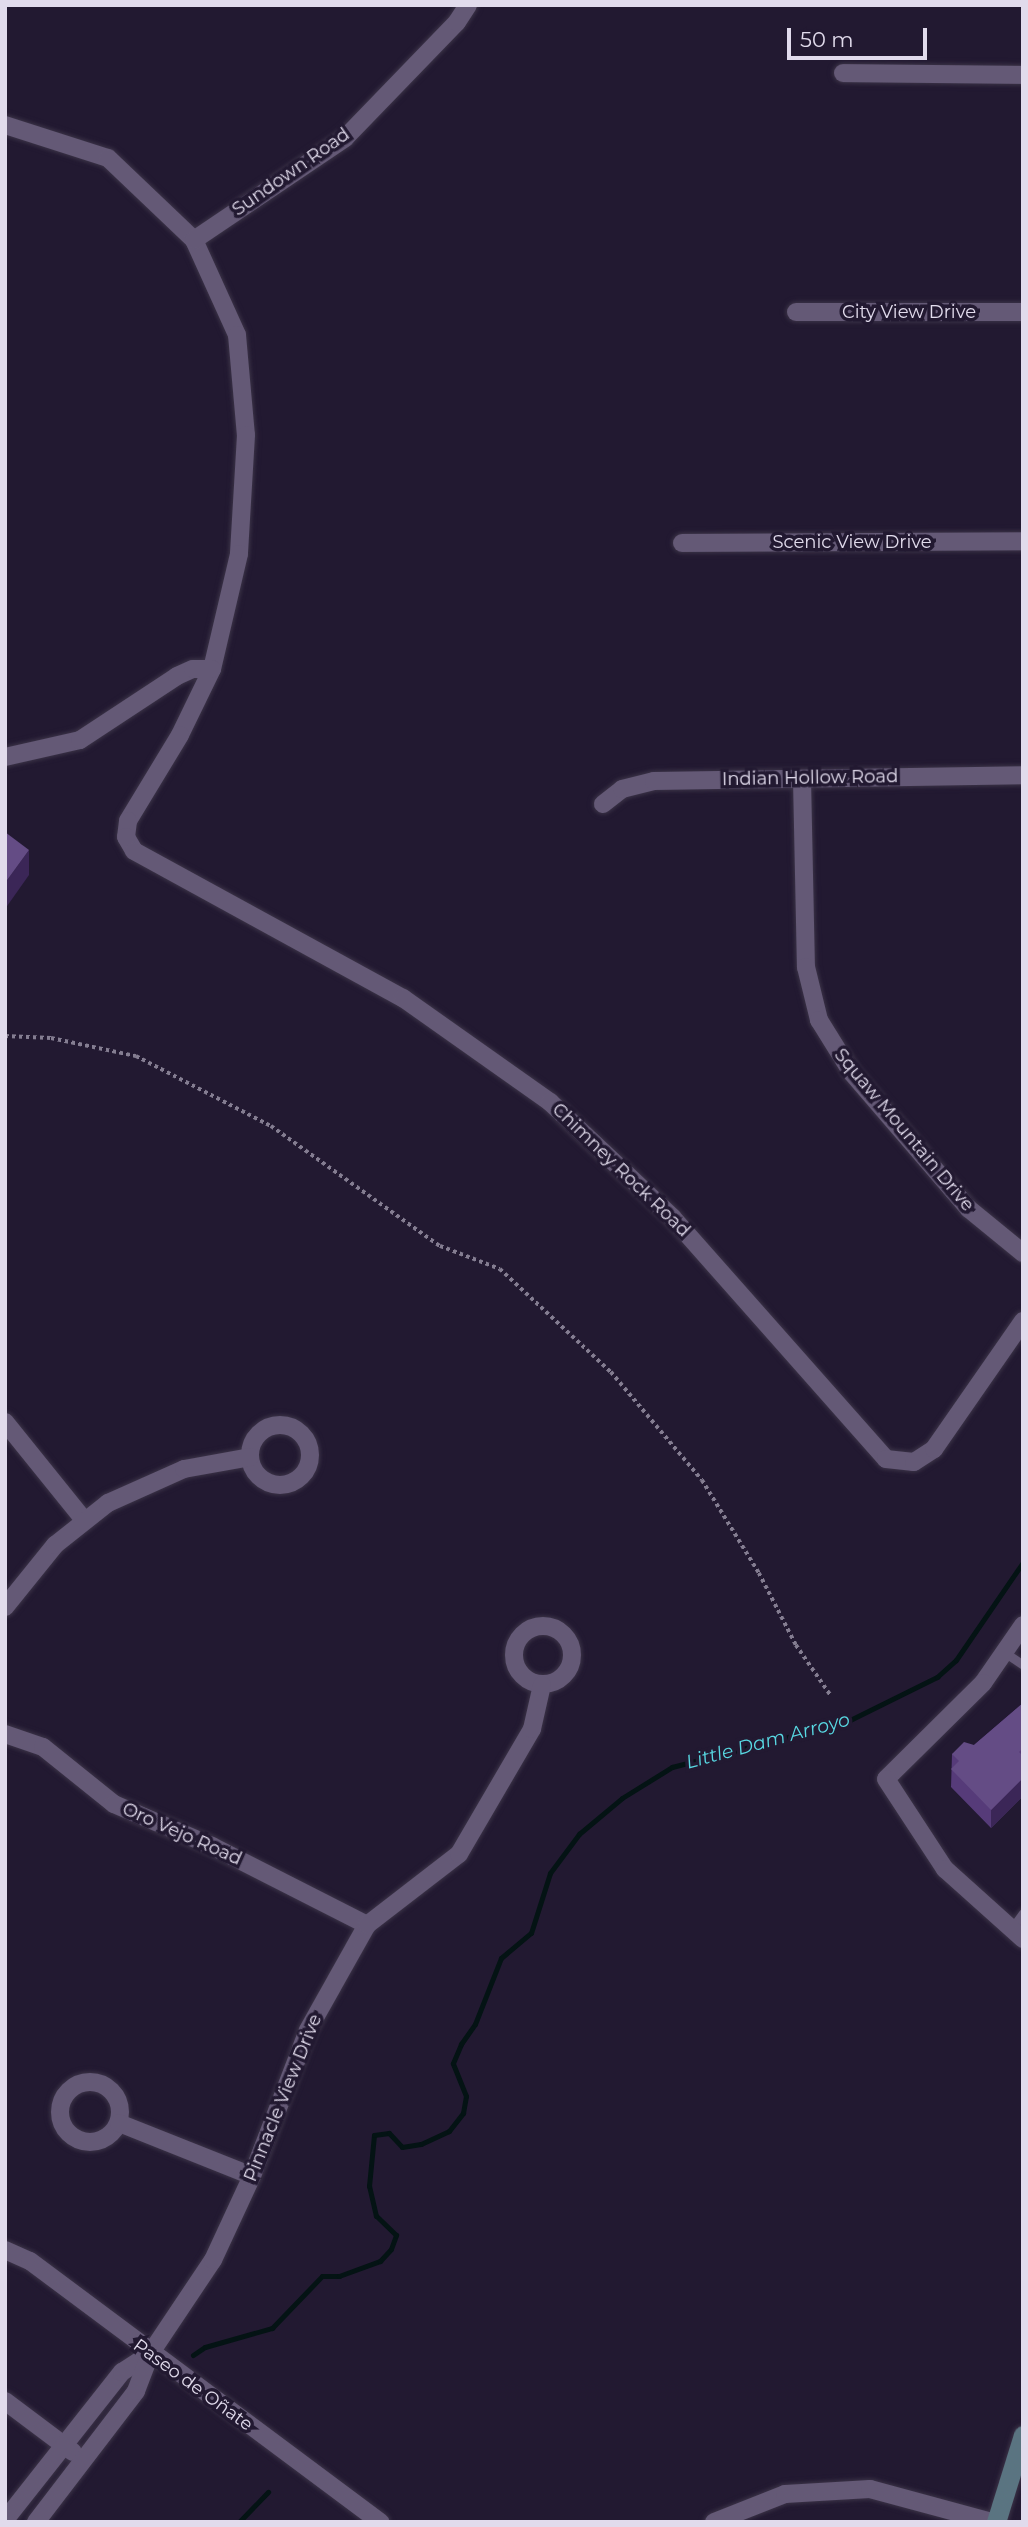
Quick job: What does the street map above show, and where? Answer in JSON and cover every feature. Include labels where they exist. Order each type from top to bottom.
[{"type":"main road","points":[[994,2522],[1023,2435]]},
{"type":"street","name":"Sundown Road","points":[[194,240],[345,138],[457,22],[468,5]]},
{"type":"street","points":[[843,73],[1023,75]]},
{"type":"street","points":[[5,125],[108,158],[194,240],[237,335],[246,435],[239,554],[212,669],[193,669],[177,676],[80,740],[5,757]]},
{"type":"street","name":"City View Drive","points":[[796,312],[1023,312]]},
{"type":"street","name":"Scenic View Drive","points":[[682,543],[1023,541]]},
{"type":"street","name":"Chimney Rock Road","points":[[212,669],[180,735],[131,813],[126,837],[147,861],[421,1009],[550,1102],[672,1217],[886,1459],[914,1462],[934,1449],[1023,1321]]},
{"type":"street","name":"Indian Hollow Road","points":[[603,804],[622,789],[644,782],[1023,775]]},
{"type":"street","name":"Squaw Mountain Drive","points":[[802,779],[806,967],[825,1034],[852,1073],[969,1209],[1023,1253]]},
{"type":"street","points":[[5,1422],[84,1520]]},
{"type":"street","points":[[5,1607],[41,1559],[84,1520],[159,1477],[199,1464],[250,1457]]},
{"type":"street","points":[[1017,1935],[945,1869],[886,1779],[983,1683],[1023,1625]]},
{"type":"street","name":"Pinnacle View Drive","points":[[5,2520],[122,2372],[150,2354],[213,2260],[252,2176],[308,2030],[366,1925],[459,1854],[532,1729],[542,1685]]},
{"type":"street","name":"Oro Vejo Road","points":[[5,1734],[43,1747],[114,1804],[212,1846],[366,1925]]},
{"type":"street","points":[[119,2123],[252,2176]]},
{"type":"street","name":"Paseo de Oñate","points":[[5,2250],[30,2261],[150,2354],[380,2522]]},
{"type":"street","name":"Pinnacle View Drive","points":[[36,2522],[136,2391],[147,2371],[150,2354]]},
{"type":"street","points":[[5,2401],[84,2460]]},
{"type":"street","points":[[714,2522],[785,2494],[870,2489],[994,2522]]},
{"type":"lane","points":[[1004,1652],[1023,1665]]},
{"type":"lane","points":[[1017,1935],[1023,1913]]},
{"type":"path","points":[[5,1036],[51,1038],[136,1056],[271,1126],[440,1246],[500,1269],[611,1372],[702,1480],[796,1646],[831,1696]]},
{"type":"building","points":[[5,832],[29,850],[5,883]]},
{"type":"building","points":[[1023,1703],[1023,1748],[1019,1752],[1023,1756],[1023,1778],[991,1810],[951,1769],[959,1761],[952,1754],[964,1742],[974,1745]]},
{"type":"waterway","name":"Little Dam Arroyo","points":[[193,2355],[205,2347],[272,2328],[322,2276],[339,2276],[380,2261],[391,2249],[396,2235],[376,2216],[369,2186],[374,2135],[389,2133],[402,2147],[421,2144],[449,2131],[463,2113],[466,2096],[453,2063],[461,2044],[475,2024],[501,1958],[531,1933],[550,1873],[579,1834],[622,1798],[672,1767],[846,1722],[937,1677],[956,1660],[1023,1562]]},
{"type":"waterway","name":"Little Dam Arroyo","points":[[239,2522],[268,2492]]}]
